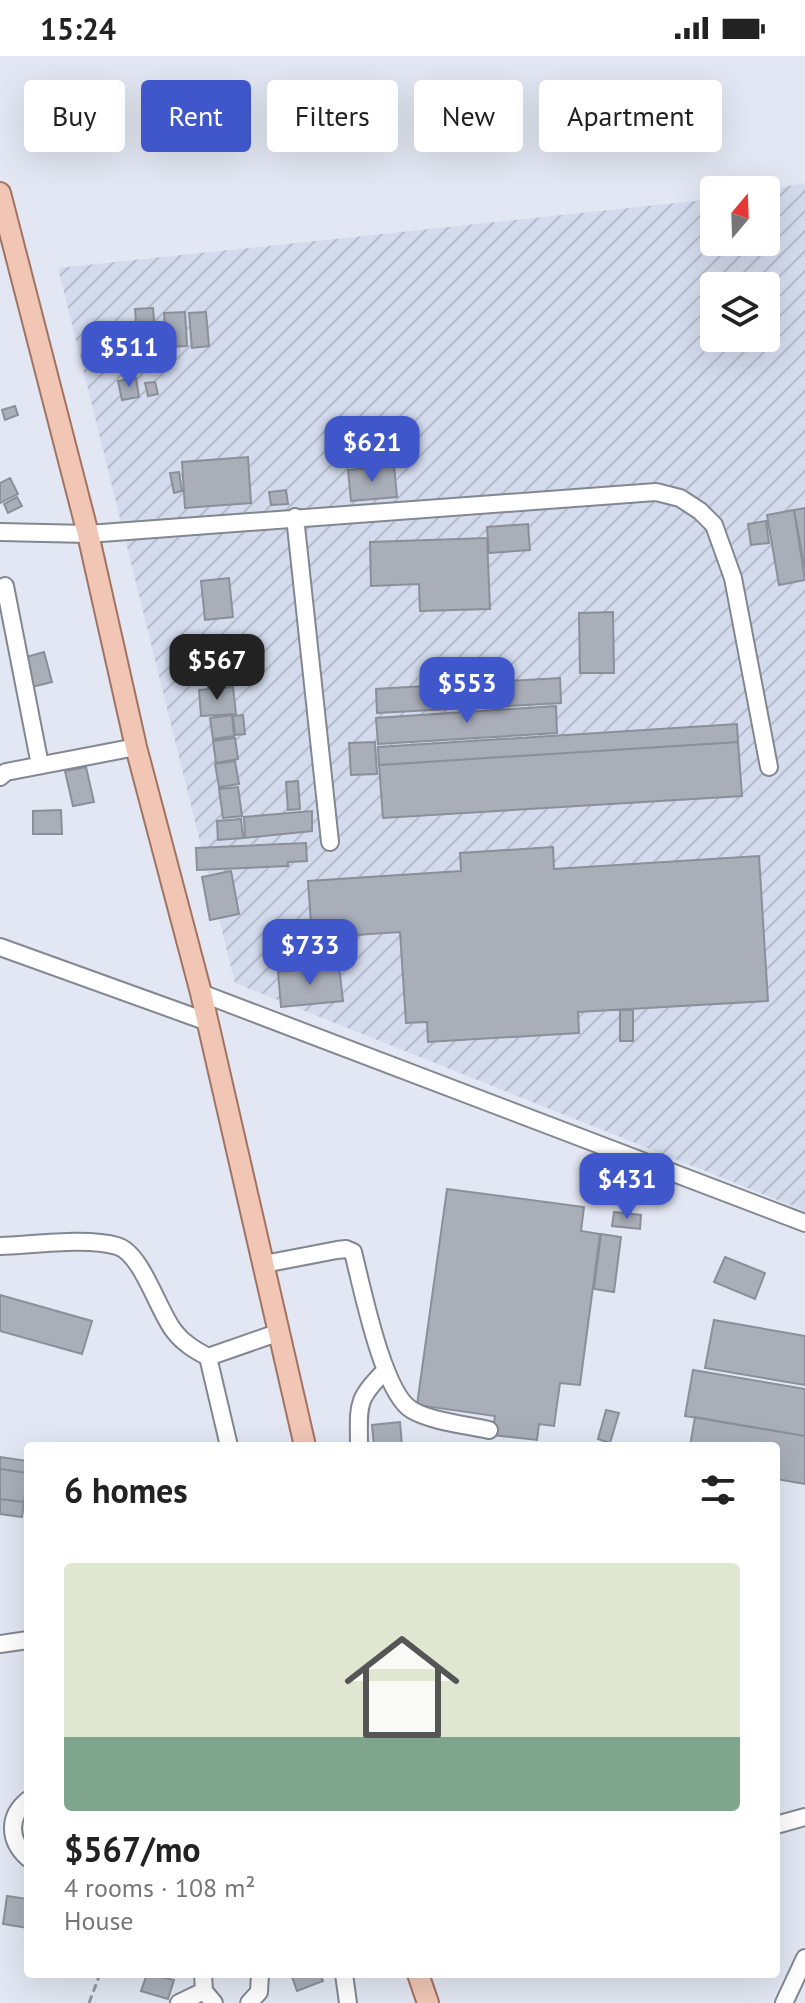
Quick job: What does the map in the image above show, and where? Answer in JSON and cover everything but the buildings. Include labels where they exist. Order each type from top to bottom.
[{"type":"main road","points":[[0,193],[88,534],[136,747],[201,993],[304,1442]]},
{"type":"main road","points":[[419,1978],[428,2003]]},
{"type":"street","points":[[0,532],[88,534],[656,492],[680,498],[714,525],[733,578],[769,767]]},
{"type":"street","points":[[295,517],[330,842]]},
{"type":"street","points":[[5,586],[40,765]]},
{"type":"street","points":[[0,777],[6,772],[136,747]]},
{"type":"street","points":[[0,947],[208,1022]]},
{"type":"street","points":[[201,993],[805,1223]]},
{"type":"street","points":[[0,1246],[101,1243],[121,1247],[134,1260],[173,1331],[208,1357],[228,1442]]},
{"type":"street","points":[[264,1264],[337,1250],[353,1252],[385,1371],[399,1402],[414,1412],[489,1430]]},
{"type":"street","points":[[208,1357],[277,1333]]},
{"type":"street","points":[[359,1442],[359,1405],[362,1397],[385,1371]]},
{"type":"street","points":[[0,1644],[24,1641]]},
{"type":"street","points":[[24,1804],[6,1824],[24,1854]]},
{"type":"street","points":[[780,1824],[805,1817]]},
{"type":"street","points":[[784,2003],[805,1958]]},
{"type":"street","points":[[249,2003],[259,1992],[260,1978]]},
{"type":"street","points":[[345,1978],[348,2003]]},
{"type":"street","points":[[179,2003],[209,1997]]},
{"type":"path","points":[[89,2003],[98,1978]]},
{"type":"shaded area","points":[[805,183],[805,1211],[235,983],[58,268],[700,200],[700,256],[780,256],[780,187]]}]
